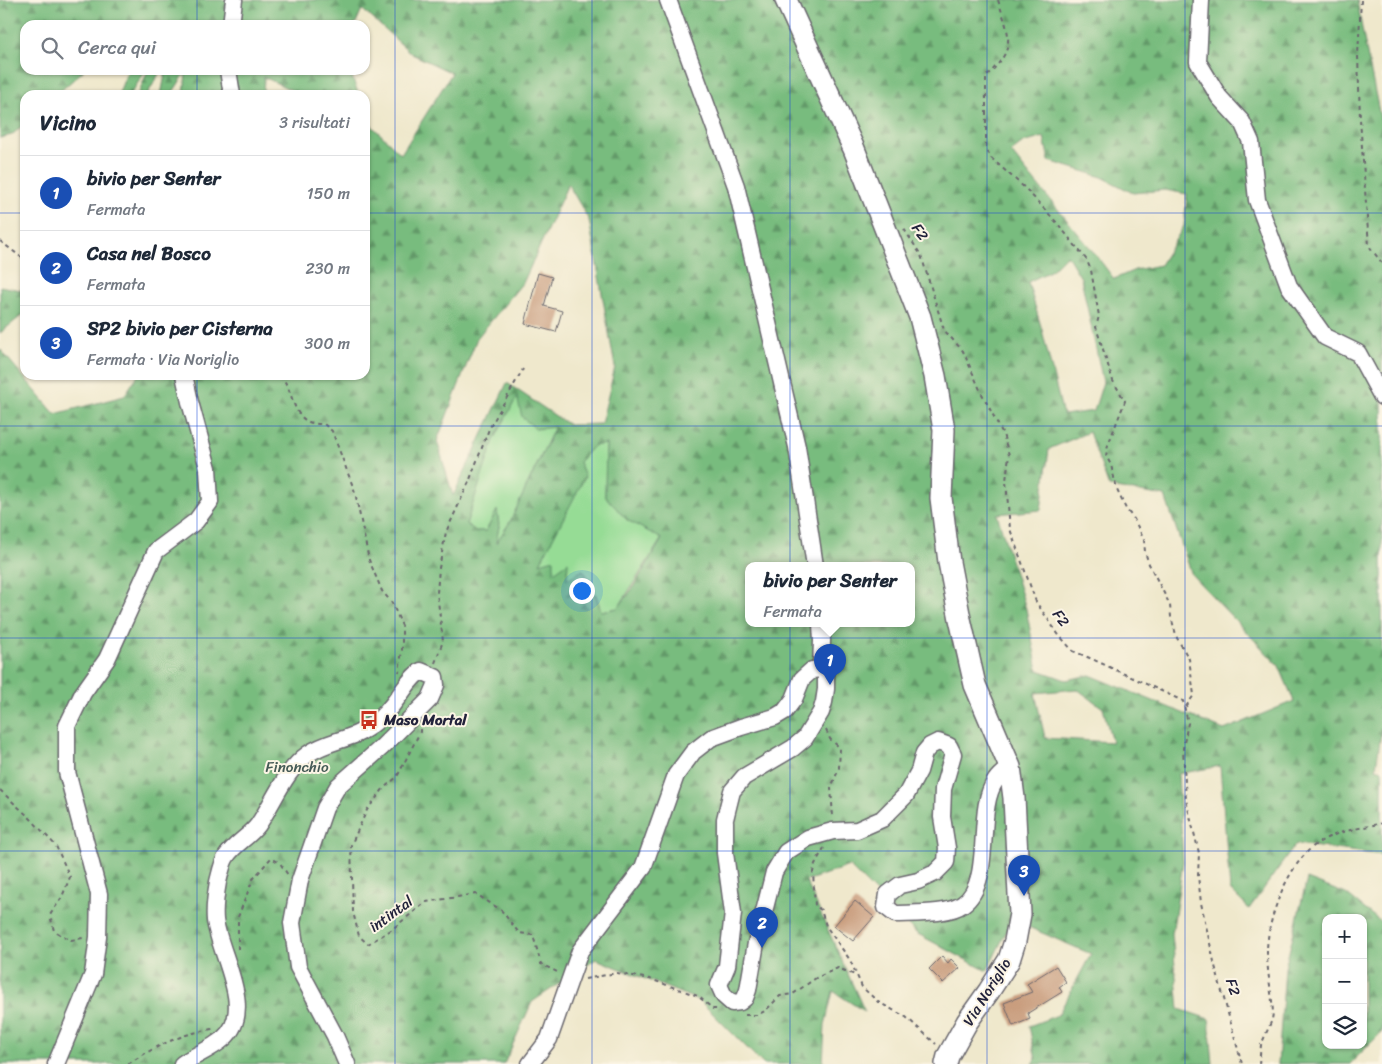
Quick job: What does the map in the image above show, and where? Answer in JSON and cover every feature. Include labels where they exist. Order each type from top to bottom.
[{"type":"main road","name":"Via Noriglio","points":[[786,0],[854,149],[920,317],[935,376],[944,430],[941,498],[949,562],[960,619],[975,685],[1010,767],[1014,798],[1020,914],[1015,941],[1009,960],[967,1022],[947,1060]]},
{"type":"street","points":[[232,20],[234,0]]},
{"type":"street","points":[[668,0],[736,186],[797,447],[814,562]]},
{"type":"street","points":[[1201,0],[1198,62],[1219,97],[1242,122],[1251,142],[1257,200],[1290,286],[1325,337],[1358,353],[1382,397]]},
{"type":"street","points":[[229,75],[231,90]]},
{"type":"street","points":[[56,1064],[93,974],[98,937],[99,894],[67,772],[67,726],[83,693],[107,659],[156,551],[196,521],[210,502],[208,468],[185,380]]},
{"type":"street","points":[[821,627],[821,669]]},
{"type":"street","points":[[530,1064],[549,1040],[580,951],[643,868],[676,775],[692,752],[711,738],[775,717],[794,700],[802,679],[812,670],[821,669],[826,673],[826,689],[821,712],[805,738],[793,748],[744,777],[732,791],[725,819],[725,854],[733,913],[727,966],[720,985],[724,996],[732,1003],[740,1002],[745,998],[748,990],[756,943],[774,872],[786,852],[808,838],[833,832],[858,830],[882,819],[906,795],[919,771],[924,753],[930,746],[938,742],[949,746],[953,754],[943,789],[942,817],[947,848],[946,862],[935,873],[918,881],[900,885],[888,894],[886,907],[895,914],[939,912],[963,904],[976,889],[981,864],[988,795],[996,780],[1010,767]]},
{"type":"street","points":[[182,1064],[225,1038],[234,1025],[236,1017],[236,989],[215,919],[218,885],[225,857],[257,826],[288,774],[298,763],[308,754],[323,746],[344,740],[374,724],[398,698],[414,675],[421,671],[435,677],[436,685],[430,699],[381,748],[338,786],[326,808],[300,880],[292,922],[298,967],[335,1036],[347,1064]]},
{"type":"path","points":[[998,0],[1009,33],[1008,46],[996,68],[986,76],[986,147],[990,157],[1026,189],[1058,224],[1086,259],[1091,270],[1099,316],[1096,327],[1113,381],[1125,401],[1108,445],[1106,456],[1112,465],[1117,490],[1144,540],[1149,564],[1170,605],[1171,617],[1177,638],[1189,659],[1194,695],[1185,708],[1186,713]]},
{"type":"path","points":[[1361,0],[1358,55],[1368,246],[1382,263]]},
{"type":"path","name":"F2","points":[[903,228],[921,254],[944,330],[964,351],[981,392],[1003,434],[1009,455],[1006,481],[1010,529],[1036,602],[1073,652],[1092,658],[1183,701],[1188,723],[1183,748],[1186,800],[1199,853],[1198,876],[1201,902],[1215,966],[1242,1064]]},
{"type":"path","points":[[0,241],[20,256]]},
{"type":"path","points":[[429,673],[437,660],[443,641],[437,593],[439,568],[446,532],[469,482],[489,429],[523,369]]},
{"type":"path","points":[[285,380],[295,408],[304,420],[324,424],[332,431],[355,492],[369,560],[382,591],[392,603],[402,626],[402,650],[399,672],[394,687],[398,698]]},
{"type":"path","name":"intintal","points":[[418,712],[420,732],[397,777],[384,788],[368,810],[351,845],[353,912],[359,936],[368,944],[391,930],[426,902],[476,894],[500,910],[519,932],[533,935],[541,964],[570,978],[594,979],[618,973],[650,979],[698,996],[713,1009],[722,1009]]},
{"type":"path","points":[[821,712],[830,739],[840,748],[839,768],[831,788],[833,832],[815,864],[813,872],[815,906],[821,910],[826,926],[850,960],[862,986],[878,1002],[906,1017],[926,1033],[947,1060]]},
{"type":"path","points":[[0,790],[32,819],[56,846],[70,877],[62,897],[50,915],[54,931],[71,940],[98,937]]},
{"type":"path","points":[[1259,1064],[1261,1045],[1272,1020],[1273,1013],[1267,966],[1269,932],[1271,920],[1288,879],[1302,857],[1322,840],[1348,831],[1382,823]]},
{"type":"path","points":[[238,949],[238,916],[253,879],[271,858],[280,863],[288,875]]},
{"type":"path","points":[[739,1012],[748,1016],[757,1015],[765,1011],[780,996],[793,994],[816,978],[838,968],[856,975]]},
{"type":"path","points":[[128,1064],[158,1045],[197,1031],[234,1025]]},
{"type":"green space","name":"Finonchio","points":[[0,0],[1357,0],[1382,126],[1382,726],[1376,768],[1382,770],[1382,855],[1296,844],[1249,909],[1230,890],[1220,766],[1178,774],[1183,862],[1172,934],[1179,1009],[1209,1019],[1213,1064],[1033,1064],[1036,1059],[1029,1026],[1058,1015],[1091,954],[1012,920],[987,971],[916,933],[849,866],[806,881],[865,1012],[833,991],[825,1025],[823,1064],[763,1064],[700,1001],[596,959],[532,1002],[504,1064],[0,1064],[0,349],[20,373],[20,380],[26,380],[55,414],[124,396],[135,380],[370,380],[370,121],[372,126],[401,154],[452,73],[412,54],[362,9],[357,20],[20,20],[20,75],[78,75],[62,90],[20,90],[20,128],[12,135],[0,138]],"holes":[[[1044,137],[1049,161],[1102,177],[1133,193],[1165,190],[1187,194],[1184,226],[1160,265],[1135,270],[1114,279],[1011,152],[1023,143]],[[568,184],[589,220],[615,367],[601,424],[569,425],[507,383],[453,496],[437,441],[477,338],[524,281]],[[1067,255],[1081,278],[1103,382],[1094,411],[1063,415],[1028,282],[1052,270]],[[517,397],[522,417],[536,429],[555,427],[510,522],[496,543],[499,526],[497,510],[486,531],[476,531],[466,524],[494,440]],[[1089,432],[1109,487],[1165,496],[1192,575],[1279,666],[1294,701],[1224,730],[1090,675],[1066,680],[1038,670],[1026,609],[997,514],[1041,510],[1049,449]],[[606,444],[605,496],[627,520],[662,539],[632,589],[618,608],[601,611],[592,583],[583,570],[567,579],[568,562],[554,572],[554,559],[540,563],[585,477],[579,462],[593,446]],[[1077,689],[1103,708],[1112,742],[1045,738],[1035,693]]]},
{"type":"green space","points":[[126,75],[143,75],[133,90],[120,90]]},
{"type":"green space","points":[[146,75],[158,75],[150,90],[140,90]]},
{"type":"green space","points":[[165,75],[184,75],[174,90],[162,90]]},
{"type":"green space","points":[[186,75],[352,75],[357,90],[291,90],[264,77],[263,90],[184,90]]},
{"type":"green space","points":[[0,286],[20,290],[20,317],[0,333]]},
{"type":"green space","points":[[517,396],[555,426],[510,522],[495,545],[499,526],[497,511],[486,531],[476,531],[466,524],[494,440]]},
{"type":"green space","points":[[606,444],[605,496],[627,520],[662,538],[618,608],[601,611],[592,583],[567,579],[540,563],[552,539],[579,462],[593,445]]},
{"type":"green space","points":[[1307,879],[1346,894],[1382,923],[1382,1032],[1367,1047],[1367,914],[1322,914],[1322,1049],[1365,1049],[1350,1064],[1278,1064],[1285,968]]},
{"type":"building","points":[[538,273],[552,277],[544,306],[562,311],[556,332],[525,324]]},
{"type":"building","points":[[855,901],[874,917],[853,941],[834,926]]},
{"type":"building","points":[[942,956],[948,963],[951,959],[960,968],[943,983],[929,969]]},
{"type":"building","points":[[1056,966],[1066,982],[1059,987],[1062,992],[1028,1013],[1030,1019],[1013,1026],[1004,1003],[1032,992],[1027,984]]},
{"type":"place","name":"bivio per Senter","points":[[830,685]]},
{"type":"place","name":"Maso Mortal","points":[[369,720]]},
{"type":"place","name":"SP2 bivio per Cisterna","points":[[1024,896]]},
{"type":"place","name":"Casa nel Bosco","points":[[762,948]]}]
